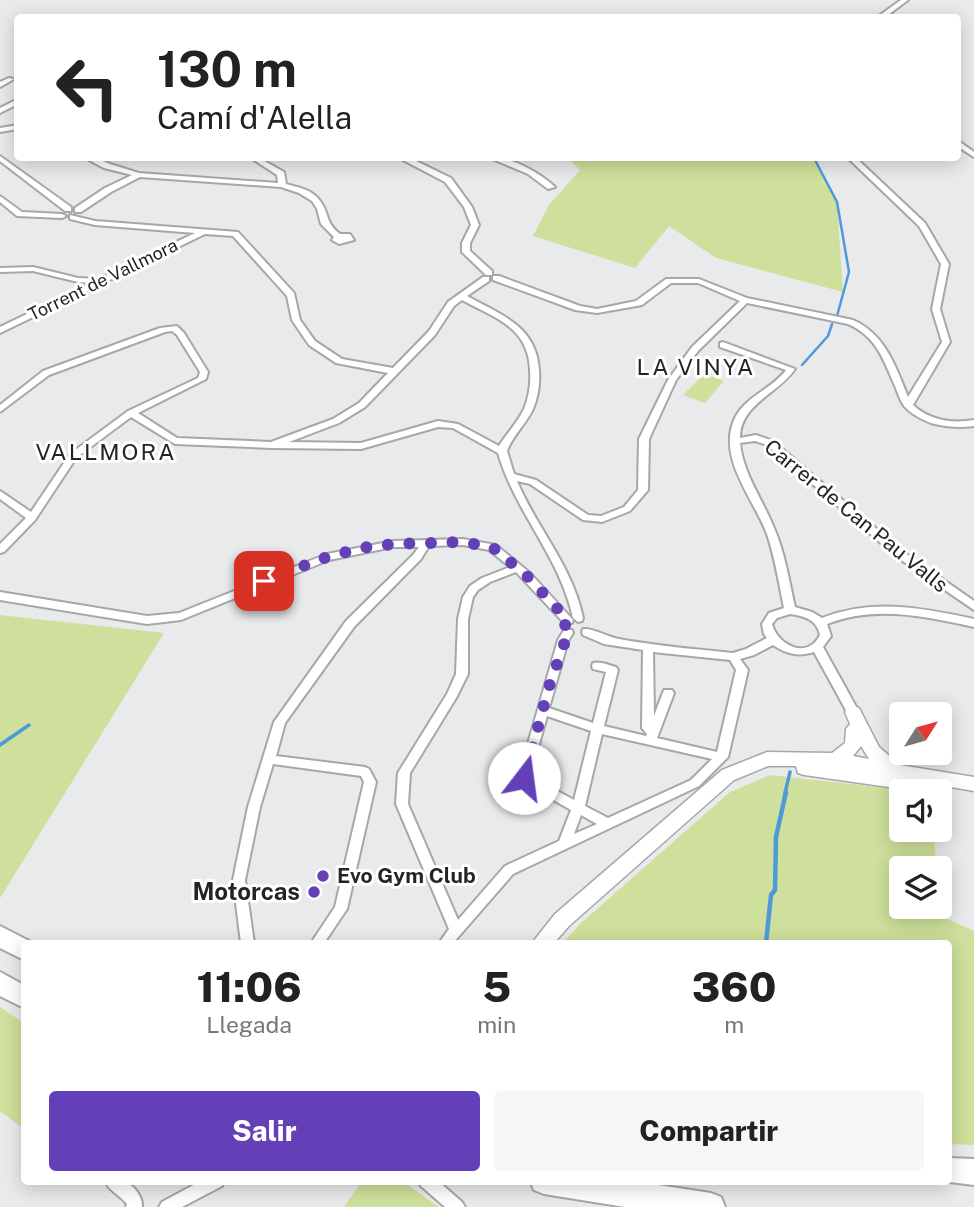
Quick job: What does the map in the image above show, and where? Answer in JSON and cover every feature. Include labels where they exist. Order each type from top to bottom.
[{"type":"highway","points":[[0,936],[21,948]]},
{"type":"highway","points":[[0,982],[21,995]]},
{"type":"highway","points":[[952,1171],[974,1172]]},
{"type":"highway","points":[[570,1185],[710,1207]]},
{"type":"street","points":[[885,14],[905,0]]},
{"type":"street","points":[[0,85],[12,79]]},
{"type":"street","points":[[961,144],[974,147]]},
{"type":"street","points":[[961,144],[974,155]]},
{"type":"street","points":[[0,158],[70,213]]},
{"type":"street","points":[[98,161],[139,175],[282,185],[314,199],[323,224],[338,237]]},
{"type":"street","points":[[260,161],[281,174],[282,185]]},
{"type":"street","points":[[412,161],[442,175],[460,193],[475,225],[466,243],[466,252],[490,276],[578,308],[597,311],[639,303],[661,286],[676,280],[699,281],[746,300],[862,326],[880,344],[908,405],[937,422],[962,426],[974,423]]},
{"type":"street","points":[[502,161],[531,172],[551,187]]},
{"type":"street","points":[[855,161],[922,225],[945,264],[936,309],[946,342],[908,405]]},
{"type":"street","points":[[70,213],[139,175]]},
{"type":"street","points":[[0,198],[20,214],[70,213],[115,225],[229,232],[240,237],[259,262],[291,295],[299,325],[307,338],[326,354],[347,363],[393,371]]},
{"type":"street","name":"Torrent de Vallmora","points":[[0,330],[207,230]]},
{"type":"street","points":[[0,270],[51,271],[78,280],[103,280]]},
{"type":"street","points":[[272,445],[349,414],[432,332],[451,304],[490,276]]},
{"type":"street","points":[[78,280],[80,291]]},
{"type":"street","points":[[461,296],[520,331],[529,342],[535,370],[530,407],[502,451],[510,476],[576,602],[524,778],[608,824]]},
{"type":"street","points":[[510,476],[533,482],[586,519],[602,519],[627,509],[643,490],[644,439],[672,380],[695,349],[746,300]]},
{"type":"street","points":[[0,409],[46,373],[136,339],[174,328],[180,333],[204,376],[131,413],[73,456],[32,517],[0,550]]},
{"type":"street","points":[[723,345],[791,369],[787,376],[761,395],[741,415],[736,442],[746,481],[772,534],[790,610]]},
{"type":"street","points":[[131,413],[176,441],[360,446],[438,424],[455,426],[502,451]]},
{"type":"street","name":"Carrer de Can Pau Valls","points":[[736,442],[756,438],[770,443],[901,555],[974,606]]},
{"type":"street","points":[[0,494],[32,517]]},
{"type":"street","points":[[0,596],[147,621],[163,620],[181,616],[327,557],[372,547],[463,542],[492,547],[517,568],[571,624],[578,635],[587,632],[604,640],[648,648],[733,657],[750,652],[772,640]]},
{"type":"street","points":[[247,940],[239,880],[254,807],[280,722],[350,624],[417,558],[426,543]]},
{"type":"street","points":[[456,931],[402,804],[404,773],[462,674],[463,619],[468,597],[474,588],[486,580],[517,568]]},
{"type":"street","points":[[821,622],[841,613],[885,608],[974,623]]},
{"type":"street","points":[[790,610],[807,613],[821,622],[825,636],[817,648],[793,650],[772,640],[767,632],[769,620],[774,615],[790,610]]},
{"type":"street","points":[[571,624],[588,623],[587,632]]},
{"type":"street","points":[[648,648],[648,727],[652,737]]},
{"type":"street","points":[[817,648],[854,720],[863,759],[875,774],[946,784],[965,791]]},
{"type":"street","points":[[448,940],[509,870],[695,783],[722,757],[742,670],[733,657]]},
{"type":"street","points":[[564,844],[578,808],[612,670],[597,666]]},
{"type":"street","points":[[648,699],[666,699],[652,737]]},
{"type":"street","points":[[542,710],[598,729],[652,737],[722,757]]},
{"type":"street","points":[[268,759],[365,772],[370,782],[341,909],[319,940]]},
{"type":"street","points":[[545,940],[562,920],[709,790],[728,775],[767,759],[863,759],[918,775],[974,784]]},
{"type":"street","points":[[749,766],[856,770],[863,759]]},
{"type":"street","points":[[791,767],[965,791]]},
{"type":"street","points":[[118,1185],[128,1192],[135,1202],[134,1207]]},
{"type":"street","points":[[167,1207],[209,1185]]},
{"type":"street","points":[[431,1185],[457,1207]]},
{"type":"green space","points":[[571,161],[815,161],[837,202],[843,292],[716,258],[669,226],[635,268],[533,236],[549,205],[580,170]]},
{"type":"green space","points":[[704,374],[724,381],[705,403],[683,395]]},
{"type":"green space","points":[[0,615],[164,633],[0,898]]},
{"type":"green space","points":[[770,775],[889,788],[889,842],[934,842],[936,856],[889,856],[889,919],[948,919],[974,931],[974,1145],[952,1144],[952,940],[566,940],[580,924],[730,792]]},
{"type":"green space","points":[[0,1007],[21,1021],[21,1127],[0,1111]]},
{"type":"green space","points":[[359,1185],[408,1185],[439,1207],[344,1207]]},
{"type":"waterway","points":[[816,161],[837,202],[849,272],[837,316]]},
{"type":"waterway","points":[[802,365],[828,336],[832,324]]},
{"type":"waterway","points":[[0,745],[29,725]]},
{"type":"waterway","points":[[785,793],[790,772]]},
{"type":"waterway","points":[[766,940],[771,895],[775,890],[776,837],[786,792]]},
{"type":"place","name":"Evo Gym Club","points":[[323,876]]},
{"type":"place","name":"Motorcas","points":[[314,892]]},
{"type":"district","name":"LA VINYA","points":[[696,367]]},
{"type":"district","name":"VALLMORA","points":[[106,452]]},
{"type":"route","points":[[264,581],[327,557],[361,548],[393,544],[463,542],[492,547],[526,575],[568,620],[564,627],[568,633],[542,710],[524,778]]}]
